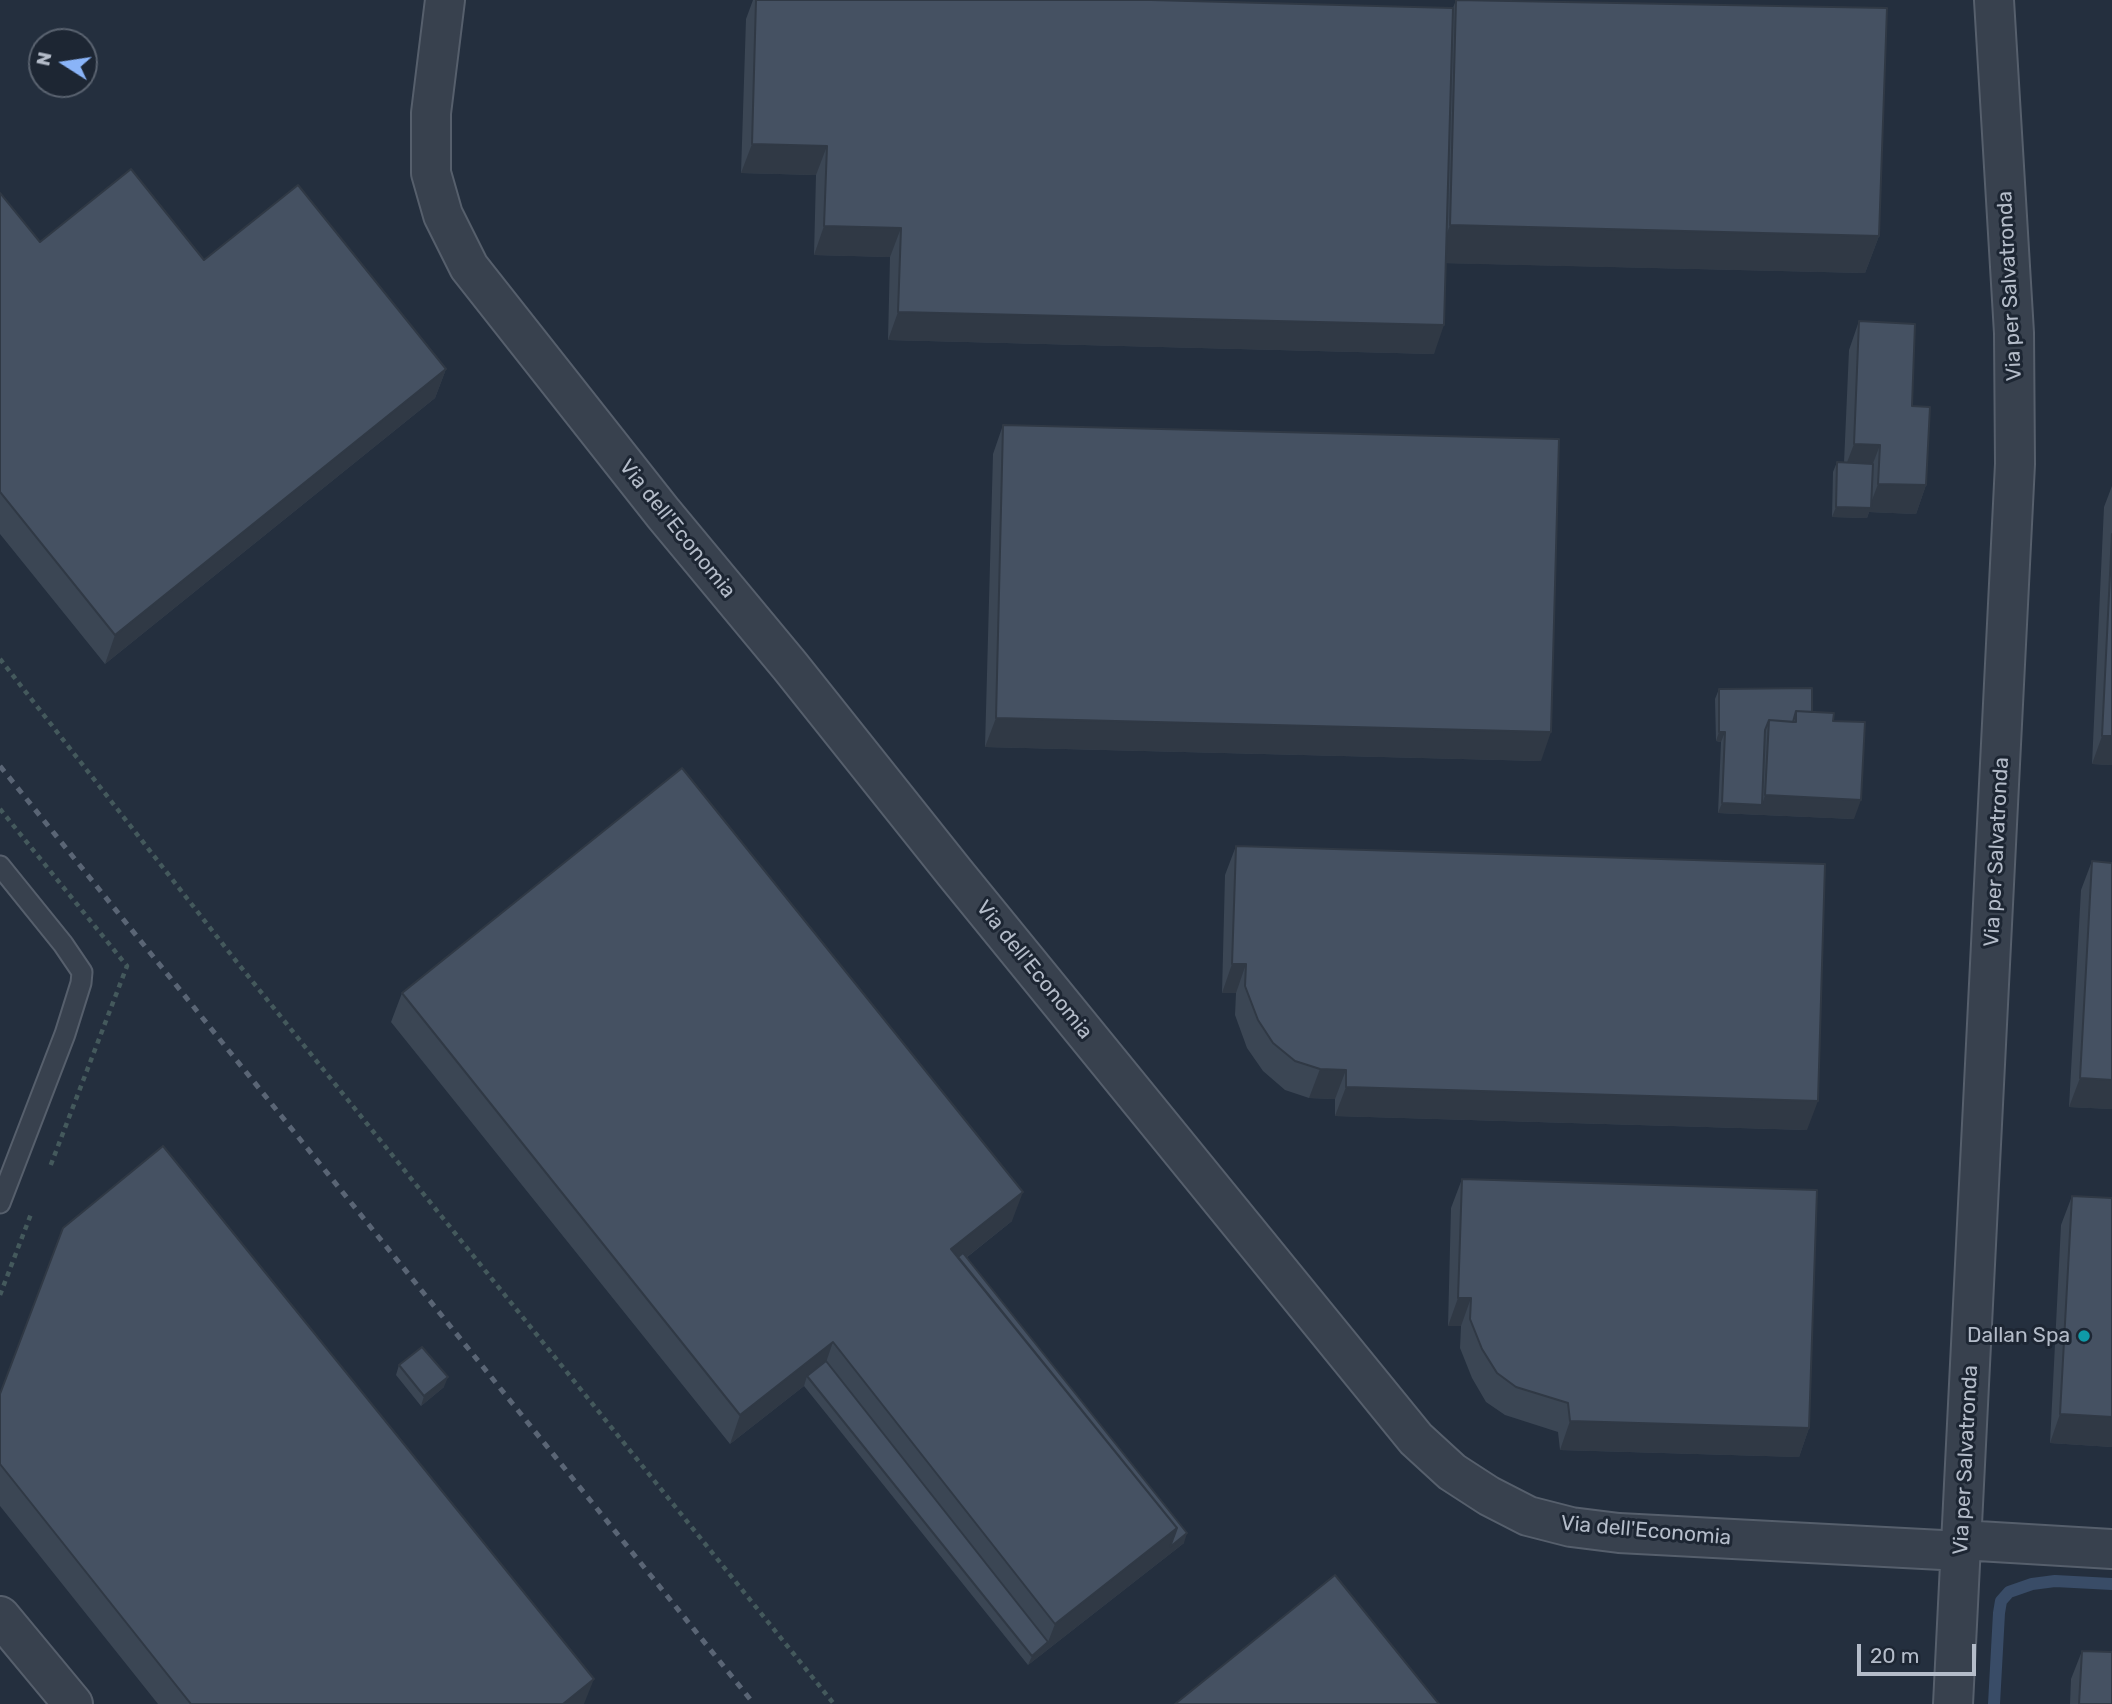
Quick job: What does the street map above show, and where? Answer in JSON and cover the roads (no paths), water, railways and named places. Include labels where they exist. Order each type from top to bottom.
[{"type":"street","name":"Via dell'Economia","points":[[445,0],[432,113],[431,173],[443,215],[469,267],[663,513],[1416,1439],[1452,1472],[1489,1496],[1528,1516],[1571,1527],[1633,1533],[2112,1549]]},
{"type":"street","name":"Via per Salvatronda","points":[[1953,1704],[2015,464],[2014,332],[1994,0]]},
{"type":"street","points":[[0,1616],[13,1640],[73,1704]]},
{"type":"lane","points":[[0,866],[63,944],[82,972],[65,1034],[0,1203]]},
{"type":"waterway","points":[[1994,1704],[1999,1613],[2001,1601],[2009,1592],[2032,1584],[2055,1581],[2112,1584]]},
{"type":"railway","points":[[0,766],[754,1704]]},
{"type":"place","name":"Dallan Spa","points":[[2084,1336]]}]
